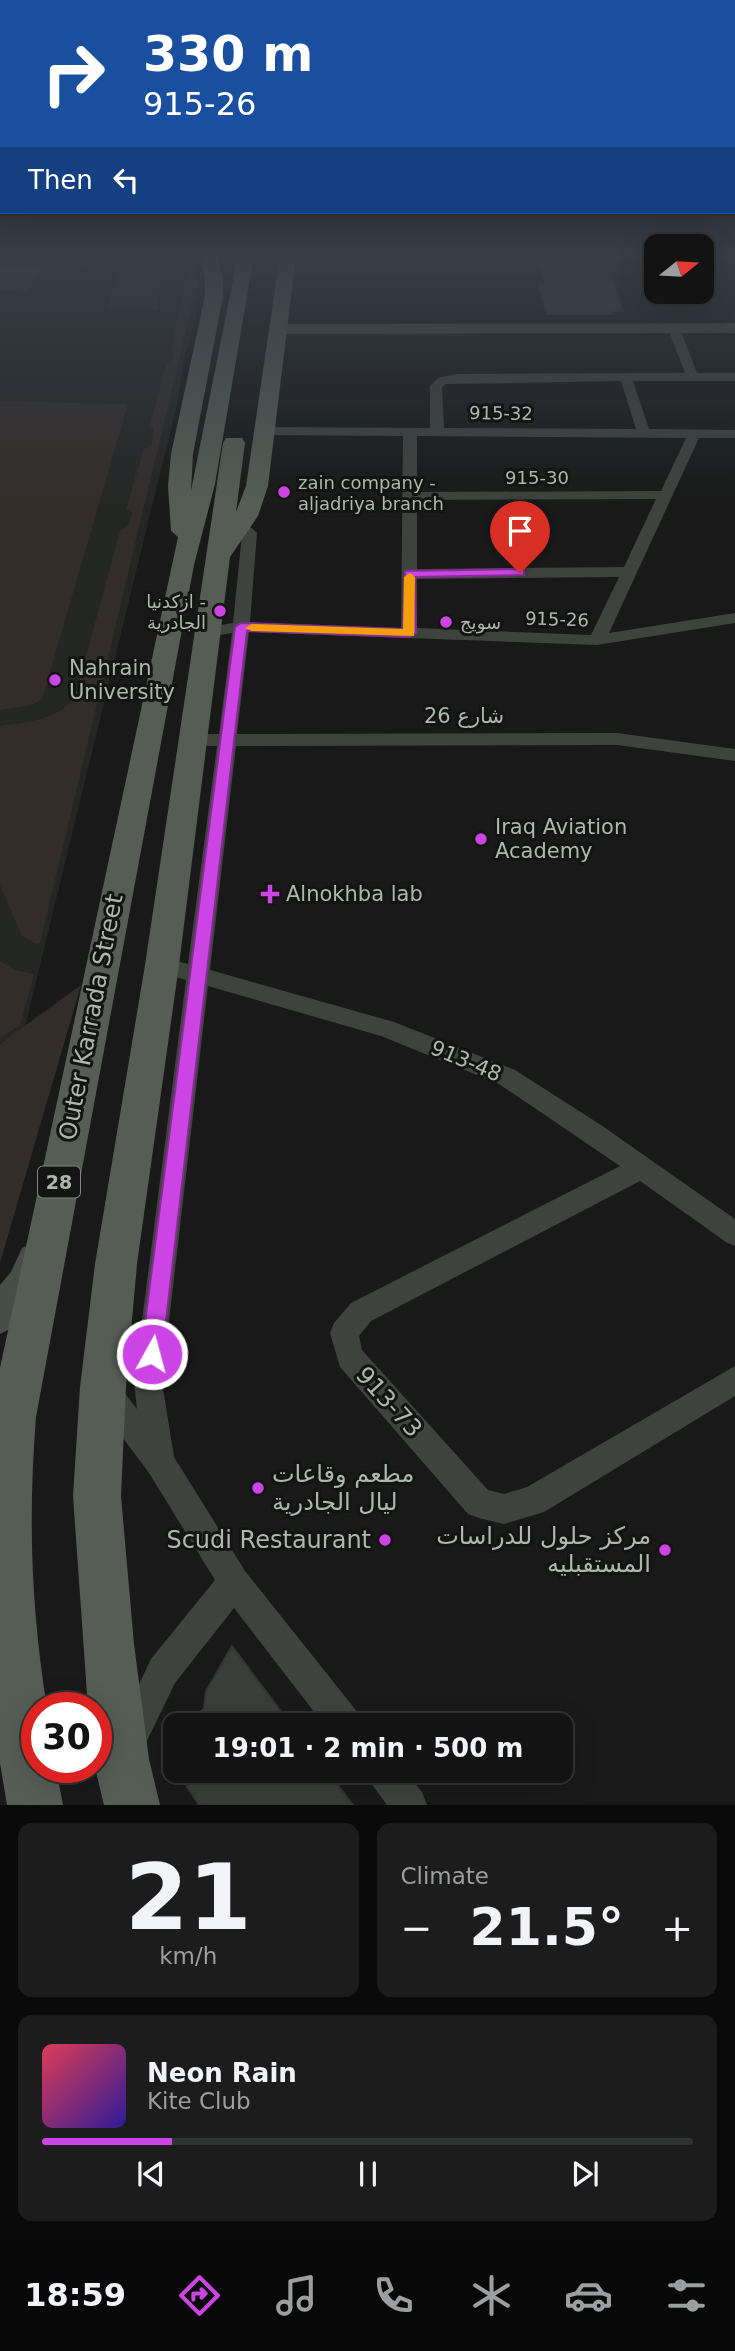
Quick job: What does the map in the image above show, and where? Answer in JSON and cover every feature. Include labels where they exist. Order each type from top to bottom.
[{"type":"main road","points":[[132,1805],[121,1759],[108,1644],[97,1496],[103,1387],[116,1264],[180,969],[225,629],[199,564],[184,543],[179,486],[187,425],[205,339]]},
{"type":"main road","points":[[199,564],[216,484],[235,339]]},
{"type":"main road","points":[[199,564],[240,525],[255,496],[277,339]]},
{"type":"main road","points":[[199,564],[216,484],[236,430]]},
{"type":"main road","name":"Outer Karrada Street","points":[[35,1805],[18,1707],[8,1610],[5,1516],[13,1417],[54,1207],[199,564]]},
{"type":"main road","points":[[0,1315],[25,1284],[41,1248],[54,1207]]},
{"type":"street","points":[[678,339],[692,377]]},
{"type":"street","points":[[626,377],[643,432]]},
{"type":"street","points":[[437,430],[436,386],[442,381],[456,378],[735,377]]},
{"type":"street","points":[[409,633],[410,430]]},
{"type":"street","name":"915-32","points":[[266,431],[735,434]]},
{"type":"street","points":[[597,640],[695,433]]},
{"type":"street","name":"915-30","points":[[410,496],[665,495]]},
{"type":"street","points":[[225,629],[250,533],[240,525]]},
{"type":"street","points":[[410,574],[631,572]]},
{"type":"street","name":"915-26","points":[[225,629],[597,640],[735,618]]},
{"type":"street","name":"شارع 26","points":[[210,739],[617,739],[735,755]]},
{"type":"street","points":[[160,1462],[148,1382],[180,969]]},
{"type":"street","name":"913-48","points":[[180,969],[386,1028],[507,1077],[642,1167],[735,1234]]},
{"type":"street","name":"913-73","points":[[642,1167],[361,1312],[344,1333],[349,1357],[479,1503],[505,1509],[533,1501],[735,1380]]},
{"type":"street","points":[[103,1387],[160,1462],[234,1582],[337,1713]]},
{"type":"street","points":[[121,1759],[163,1671],[234,1582]]},
{"type":"street","points":[[393,1783],[410,1805]]},
{"type":"shaded area","name":"Nahrain University","points":[[0,339],[190,339],[177,404],[25,1027],[0,1044]]},
{"type":"shaded area","points":[[173,339],[184,339],[40,943],[36,944],[22,936],[0,885],[0,726],[51,716],[75,697],[120,531],[128,526],[132,513],[126,509],[144,449],[152,445],[153,428],[150,426],[166,365],[174,358],[171,349]]},
{"type":"shaded area","points":[[0,401],[128,404],[42,699],[32,705],[0,710]]},
{"type":"shaded area","points":[[0,961],[15,970],[34,974],[20,1025],[0,1038]]},
{"type":"shaded area","points":[[81,985],[0,1263],[0,1044]]},
{"type":"building","points":[[232,1646],[282,1713],[199,1713],[204,1708],[206,1691]]},
{"type":"building","points":[[187,1783],[336,1783],[353,1805],[199,1805]]},
{"type":"slow traffic","points":[[252,628],[409,633],[410,577]]},
{"type":"place","name":"zain company - aljadriya branch","points":[[284,492]]},
{"type":"place","name":"ازكدنيا - الجادرية","points":[[220,611]]},
{"type":"place","name":"سويج","points":[[446,622]]},
{"type":"place","name":"Nahrain University","points":[[55,680]]},
{"type":"place","name":"Iraq Aviation Academy","points":[[481,839]]},
{"type":"place","name":"Alnokhba lab","points":[[270,894]]},
{"type":"place","name":"مطعم وقاعات ليال الجادرية","points":[[258,1488]]},
{"type":"place","name":"Scudi Restaurant","points":[[385,1540]]},
{"type":"place","name":"مركز حلول للدراسات المستقبليه","points":[[665,1550]]},
{"type":"route","points":[[152,1354],[241,627],[409,633],[410,574],[520,573]]}]
